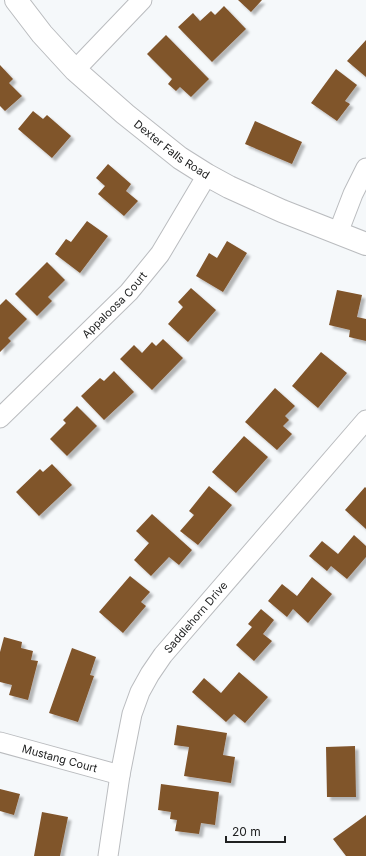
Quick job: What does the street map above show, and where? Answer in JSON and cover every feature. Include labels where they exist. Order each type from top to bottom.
[{"type":"street","name":"Dexter Falls Road","points":[[16,0],[42,34],[75,70],[125,114],[180,158],[207,176],[229,187],[282,211],[366,244]]},
{"type":"street","points":[[75,70],[142,0]]},
{"type":"street","points":[[338,233],[353,194],[366,168]]},
{"type":"street","name":"Appaloosa Court","points":[[0,418],[129,292],[160,254],[207,176]]},
{"type":"street","name":"Saddlehorn Drive","points":[[108,856],[120,776],[132,714],[140,692],[150,674],[163,655],[366,420]]},
{"type":"street","name":"Mustang Court","points":[[0,742],[120,776]]},
{"type":"building","points":[[238,0],[262,0],[251,12]]},
{"type":"building","points":[[224,6],[246,29],[212,62],[178,27],[193,13],[200,21],[211,11],[215,15]]},
{"type":"building","points":[[166,35],[209,79],[191,97],[180,87],[176,91],[168,84],[172,79],[147,54]]},
{"type":"building","points":[[366,40],[366,77],[347,61]]},
{"type":"building","points":[[0,65],[13,79],[9,83],[22,96],[5,111],[0,106]]},
{"type":"building","points":[[336,69],[357,85],[345,101],[350,104],[337,121],[311,103]]},
{"type":"building","points":[[33,111],[43,119],[47,115],[71,136],[52,158],[18,129]]},
{"type":"building","points":[[255,121],[302,142],[292,164],[245,144]]},
{"type":"building","points":[[108,164],[131,184],[126,191],[138,201],[124,216],[98,194],[105,186],[96,178]]},
{"type":"building","points":[[87,221],[108,236],[80,273],[55,254],[66,239],[71,242]]},
{"type":"building","points":[[227,241],[247,253],[223,292],[196,276],[209,253],[217,258]]},
{"type":"building","points":[[47,262],[65,280],[48,297],[52,301],[37,316],[15,294]]},
{"type":"building","points":[[191,288],[216,310],[188,342],[168,324],[183,307],[178,302]]},
{"type":"building","points":[[337,290],[362,295],[357,317],[366,319],[366,341],[349,337],[350,330],[329,325]]},
{"type":"building","points":[[6,299],[27,319],[8,338],[11,341],[0,352],[0,305]]},
{"type":"building","points":[[163,339],[183,358],[152,390],[120,359],[134,345],[142,353],[152,342],[156,346]]},
{"type":"building","points":[[321,352],[347,373],[318,408],[292,386]]},
{"type":"building","points":[[114,371],[134,392],[104,420],[81,396],[100,378],[104,381]]},
{"type":"building","points":[[275,388],[295,406],[285,416],[289,420],[283,426],[292,434],[277,450],[245,422]]},
{"type":"building","points":[[77,406],[97,426],[67,456],[50,439],[66,423],[63,420]]},
{"type":"building","points":[[244,436],[268,457],[236,493],[212,472]]},
{"type":"building","points":[[52,464],[72,485],[39,516],[16,492],[40,469],[43,472]]},
{"type":"building","points":[[209,486],[232,505],[198,545],[180,531],[194,515],[189,511]]},
{"type":"building","points":[[365,487],[366,488],[366,529],[345,510]]},
{"type":"building","points":[[152,514],[192,550],[179,565],[169,557],[151,576],[134,560],[149,543],[136,531]]},
{"type":"building","points":[[354,535],[366,546],[366,557],[347,579],[331,566],[327,571],[309,556],[322,541],[338,554]]},
{"type":"building","points":[[130,576],[150,592],[141,602],[146,606],[123,633],[99,612]]},
{"type":"building","points":[[312,577],[332,594],[308,623],[293,609],[287,617],[268,601],[282,584],[297,596]]},
{"type":"building","points":[[261,609],[274,620],[263,634],[272,641],[254,661],[236,645],[252,627],[248,624]]},
{"type":"building","points":[[4,637],[22,642],[21,648],[33,651],[31,660],[38,661],[28,700],[9,695],[12,685],[0,682],[0,652]]},
{"type":"building","points":[[72,648],[96,657],[90,675],[94,676],[78,722],[49,713]]},
{"type":"building","points":[[239,672],[268,697],[245,723],[234,714],[226,722],[192,692],[204,678],[221,693]]},
{"type":"building","points":[[177,725],[227,733],[223,755],[235,757],[231,783],[184,776],[189,747],[174,745]]},
{"type":"building","points":[[355,746],[356,797],[327,797],[326,747]]},
{"type":"building","points":[[161,784],[219,792],[215,825],[201,823],[199,834],[175,831],[177,820],[170,819],[171,812],[158,810]]},
{"type":"building","points":[[0,789],[20,794],[14,815],[0,811]]},
{"type":"building","points":[[42,812],[68,817],[60,856],[34,856]]},
{"type":"building","points":[[366,815],[366,856],[346,856],[333,839]]}]
